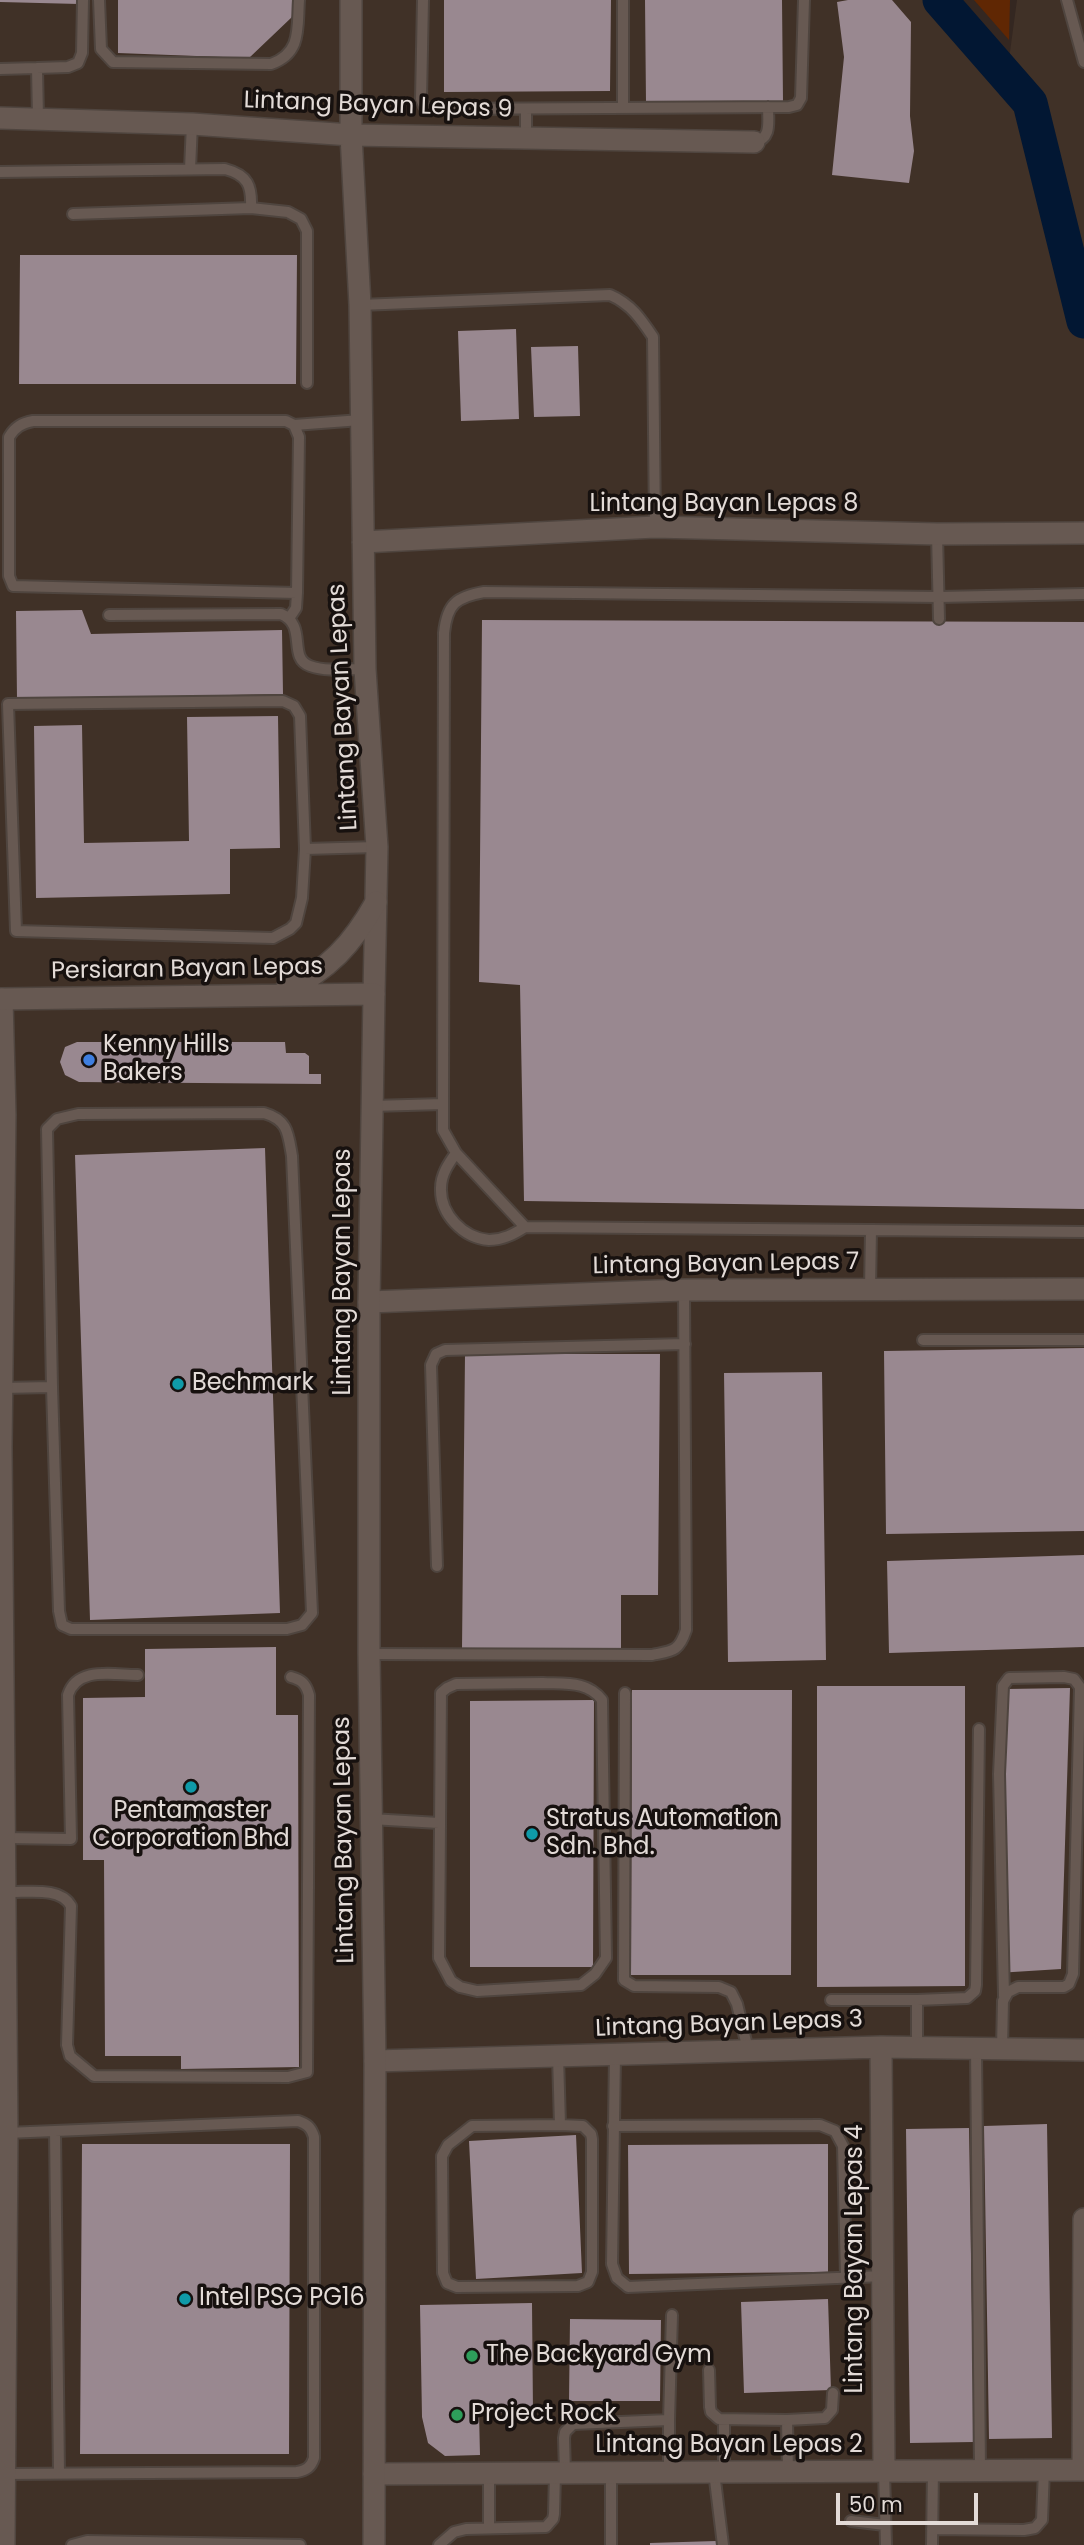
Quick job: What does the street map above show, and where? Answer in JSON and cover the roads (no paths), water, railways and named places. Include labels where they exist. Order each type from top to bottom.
[{"type":"street","name":"Lintang Bayan Lepas","points":[[351,0],[351,135],[360,305],[365,670],[377,847],[369,1302],[369,1654],[375,2061],[374,2545]]},
{"type":"street","name":"Lintang Bayan Lepas 9","points":[[0,118],[192,124],[351,135],[754,142]]},
{"type":"street","name":"Lintang Bayan Lepas 8","points":[[363,542],[655,527],[937,534],[1084,533]]},
{"type":"street","points":[[279,994],[310,979],[337,958],[359,932],[376,902]]},
{"type":"street","name":"Persiaran Bayan Lepas","points":[[1,999],[374,994]]},
{"type":"street","points":[[1,999],[3,1115],[0,1447],[6,1892],[2,2541]]},
{"type":"street","name":"Lintang Bayan Lepas 7","points":[[369,1302],[684,1290],[1084,1289]]},
{"type":"street","name":"Lintang Bayan Lepas 3","points":[[375,2061],[881,2047],[1084,2050]]},
{"type":"street","name":"Lintang Bayan Lepas 4","points":[[881,2047],[884,2471]]},
{"type":"street","points":[[1083,2470],[1084,2219]]},
{"type":"street","name":"Lintang Bayan Lepas 2","points":[[374,2474],[1083,2470]]},
{"type":"lane","points":[[0,69],[68,67],[78,63],[82,53],[83,0]]},
{"type":"lane","points":[[99,0],[101,49],[113,62],[271,64],[283,60],[293,50],[297,37],[299,0]]},
{"type":"lane","points":[[423,0],[421,99],[424,106],[431,109],[797,105],[801,98],[804,0]]},
{"type":"lane","points":[[622,0],[623,108]]},
{"type":"lane","points":[[1068,0],[1084,62]]},
{"type":"lane","points":[[37,68],[38,118]]},
{"type":"lane","points":[[754,142],[767,134],[768,107]]},
{"type":"lane","points":[[526,109],[526,138]]},
{"type":"lane","points":[[190,169],[192,124]]},
{"type":"lane","points":[[0,172],[225,169],[237,172],[251,190],[251,208]]},
{"type":"lane","points":[[73,214],[251,208],[288,212],[301,219],[307,231],[307,383]]},
{"type":"lane","points":[[360,305],[610,295],[624,301],[639,316],[653,337],[655,527]]},
{"type":"lane","points":[[296,593],[13,586],[9,576],[9,437],[14,428],[24,422],[286,421],[294,425],[361,420]]},
{"type":"lane","points":[[290,617],[296,608],[299,438],[294,425]]},
{"type":"lane","points":[[937,534],[939,619]]},
{"type":"lane","points":[[525,1227],[456,1153],[443,1130],[444,633],[446,615],[451,607],[468,594],[484,592],[939,597],[1084,593]]},
{"type":"lane","points":[[108,615],[281,614],[290,617],[295,625],[300,659],[308,666],[365,670]]},
{"type":"lane","points":[[283,701],[294,706],[300,716],[305,849],[302,898],[296,923],[273,937],[16,931],[8,704],[283,701]]},
{"type":"lane","points":[[305,849],[377,847]]},
{"type":"lane","points":[[372,1106],[443,1104]]},
{"type":"lane","points":[[264,1112],[278,1117],[288,1132],[292,1156],[312,1614],[302,1625],[287,1629],[71,1629],[62,1625],[59,1611],[52,1387],[47,1129],[58,1119],[78,1114],[264,1112]]},
{"type":"lane","points":[[456,1153],[445,1169],[441,1188],[444,1207],[454,1223],[470,1235],[489,1240],[508,1237],[525,1227],[1084,1232]]},
{"type":"lane","points":[[870,1289],[871,1230]]},
{"type":"lane","points":[[369,1654],[652,1655],[672,1651],[681,1644],[686,1630],[684,1290]]},
{"type":"lane","points":[[923,1340],[1084,1340]]},
{"type":"lane","points":[[437,1566],[431,1365],[436,1354],[445,1350],[685,1344]]},
{"type":"lane","points":[[1,1388],[52,1387]]},
{"type":"lane","points":[[5,1838],[71,1839],[68,1695],[71,1685],[79,1678],[89,1675],[138,1675]]},
{"type":"lane","points":[[1002,2049],[1004,1996],[999,1774],[1003,1686],[1009,1678],[1064,1676],[1074,1679],[1080,1687],[1073,1974],[1069,1984],[1064,1987],[1012,1988],[1004,1996]]},
{"type":"lane","points":[[6,1892],[56,1893],[66,1897],[71,1906],[67,2045],[70,2056],[94,2076],[288,2077],[307,2072],[309,1695],[307,1686],[300,1679],[291,1677]]},
{"type":"lane","points":[[543,1683],[578,1685],[594,1689],[603,1700],[606,1958],[595,1974],[581,1985],[477,1991],[460,1987],[451,1981],[439,1958],[439,1823],[442,1693],[447,1688],[456,1684],[543,1683]]},
{"type":"lane","points":[[625,1693],[624,1980],[634,1986],[719,1987],[731,1992],[737,2004],[748,2050]]},
{"type":"lane","points":[[831,2000],[962,1999],[975,1991],[979,1729]]},
{"type":"lane","points":[[371,1819],[439,1823]]},
{"type":"lane","points":[[917,2047],[918,2000]]},
{"type":"lane","points":[[976,2049],[980,2470]]},
{"type":"lane","points":[[615,2054],[612,2264],[617,2278],[628,2287],[883,2276]]},
{"type":"lane","points":[[558,2056],[559,2125]]},
{"type":"lane","points":[[3,2133],[298,2121],[306,2123],[312,2129],[314,2137],[314,2458],[311,2465],[306,2470],[297,2472],[4,2473]]},
{"type":"lane","points":[[559,2125],[583,2126],[591,2134],[591,2277],[588,2282],[578,2286],[457,2287],[447,2283],[443,2273],[442,2156],[445,2148],[472,2126],[559,2125]]},
{"type":"lane","points":[[613,2126],[820,2125],[835,2131],[843,2146],[846,2277]]},
{"type":"lane","points":[[55,2131],[59,2473]]},
{"type":"lane","points":[[669,2472],[672,2315]]},
{"type":"lane","points":[[709,2370],[711,2412],[714,2417],[724,2420],[825,2418],[832,2410],[833,2393]]},
{"type":"lane","points":[[439,2545],[454,2532],[489,2528],[540,2528],[550,2524],[554,2514],[565,2432],[572,2424],[668,2420]]},
{"type":"lane","points":[[723,2545],[719,2472],[724,2420]]},
{"type":"lane","points":[[787,2420],[788,2472]]},
{"type":"lane","points":[[932,2545],[933,2470]]},
{"type":"lane","points":[[932,2529],[1035,2528],[1042,2520],[1044,2470]]},
{"type":"lane","points":[[884,2471],[886,2545]]},
{"type":"lane","points":[[611,2473],[611,2545]]},
{"type":"lane","points":[[489,2474],[489,2528]]},
{"type":"lane","points":[[851,2521],[885,2525]]},
{"type":"lane","points":[[72,2545],[87,2541],[300,2545]]},
{"type":"waterway","points":[[940,0],[1030,103],[1084,321]]},
{"type":"place","name":"Kenny Hills Bakers","points":[[89,1060]]},
{"type":"place","name":"Bechmark","points":[[178,1384]]},
{"type":"place","name":"Pentamaster Corporation Bhd","points":[[191,1787]]},
{"type":"place","name":"Stratus Automation Sdn. Bhd.","points":[[532,1834]]},
{"type":"place","name":"Intel PSG PG16","points":[[185,2299]]},
{"type":"place","name":"The Backyard Gym","points":[[472,2356]]},
{"type":"place","name":"Project Rock","points":[[457,2415]]}]
